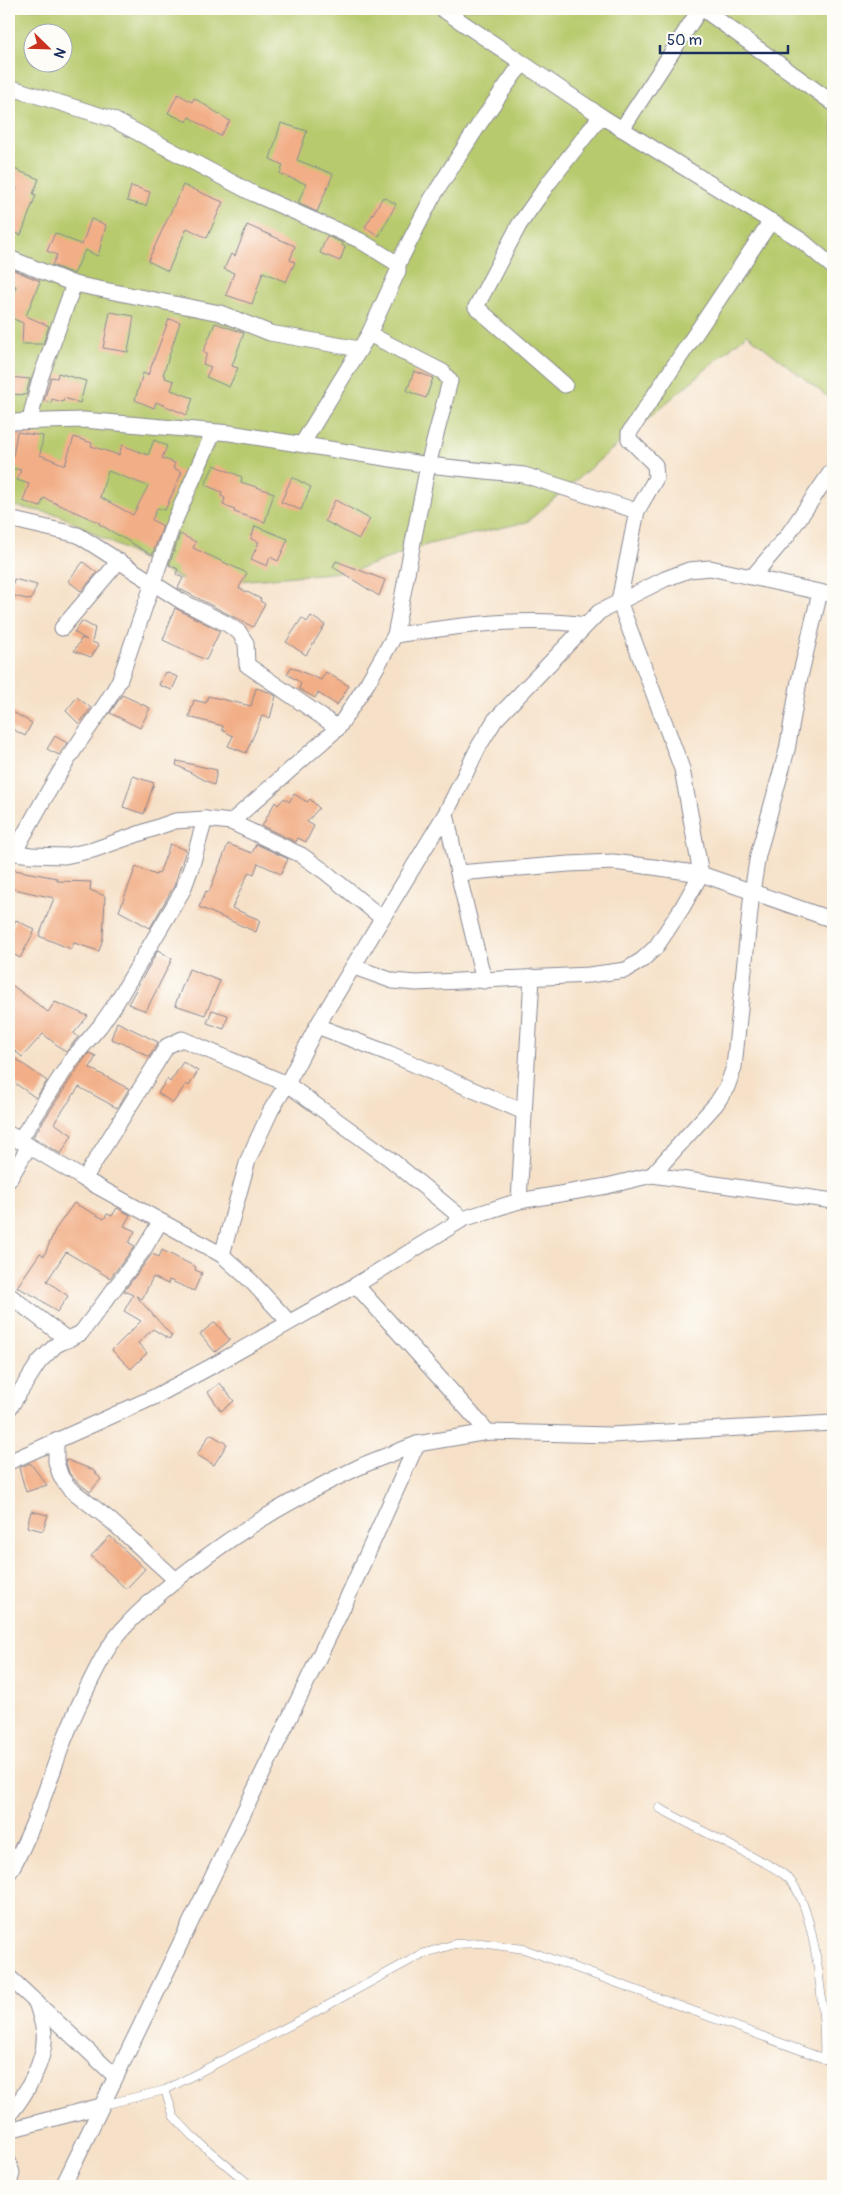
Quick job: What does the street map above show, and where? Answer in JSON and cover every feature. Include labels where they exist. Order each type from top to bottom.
[{"type":"street","points":[[442,9],[600,116],[801,240],[833,267]]},
{"type":"street","points":[[622,129],[701,9],[833,103]]},
{"type":"street","points":[[302,444],[336,392],[369,334],[398,271],[398,264],[432,198],[480,123],[523,64]]},
{"type":"street","points":[[9,87],[112,118],[254,194],[359,240],[398,264]]},
{"type":"street","points":[[565,385],[476,307],[519,225],[600,116]]},
{"type":"street","points":[[354,967],[393,981],[408,983],[589,975],[626,970],[642,960],[656,947],[682,908],[701,874],[682,769],[619,601],[637,511],[656,478],[657,470],[656,465],[629,439],[629,433],[771,221]]},
{"type":"street","points":[[9,258],[74,284],[220,313],[277,335],[359,349]]},
{"type":"street","points":[[30,420],[39,382],[74,284]]},
{"type":"street","points":[[231,822],[338,728],[368,682],[395,635],[428,465],[450,381],[443,372],[369,334]]},
{"type":"street","points":[[9,422],[84,420],[214,433],[302,444],[428,465],[524,475],[637,511]]},
{"type":"street","points":[[214,433],[172,526],[120,680],[108,702],[75,748],[11,852],[65,856],[93,850],[176,821],[205,819],[231,822],[301,855],[382,918]]},
{"type":"street","points":[[753,576],[787,536],[833,470]]},
{"type":"street","points":[[9,519],[78,535],[181,601],[239,632],[246,643],[247,665],[338,728]]},
{"type":"street","points":[[62,628],[119,561]]},
{"type":"street","points":[[222,1255],[248,1160],[271,1110],[287,1084],[317,1026],[446,813],[479,746],[495,720],[599,612],[619,601],[689,570],[710,568],[827,593],[799,681],[787,750],[758,855],[752,892],[734,1067],[726,1088],[716,1104],[652,1176]]},
{"type":"street","points":[[395,635],[471,624],[562,622],[586,625]]},
{"type":"street","points":[[446,813],[458,874],[484,980]]},
{"type":"street","points":[[9,1180],[19,1140],[72,1058],[100,1026],[116,1003],[183,890],[205,819]]},
{"type":"street","points":[[458,874],[614,862],[701,874],[833,920]]},
{"type":"street","points":[[519,1200],[532,977]]},
{"type":"street","points":[[317,1026],[388,1053],[524,1112]]},
{"type":"street","points":[[84,1179],[167,1046],[182,1039],[287,1084],[390,1159],[463,1219]]},
{"type":"street","points":[[19,1140],[84,1179],[222,1255],[251,1281],[289,1322]]},
{"type":"street","points":[[9,1462],[154,1397],[214,1365],[356,1285],[463,1219],[519,1200],[607,1186],[652,1176],[833,1201]]},
{"type":"street","points":[[9,1410],[38,1362],[56,1345],[81,1334],[144,1249],[160,1222]]},
{"type":"street","points":[[356,1285],[488,1432]]},
{"type":"street","points":[[9,1295],[68,1340]]},
{"type":"street","points":[[9,1873],[44,1796],[81,1702],[106,1653],[127,1625],[192,1566],[289,1504],[358,1467],[417,1444],[488,1432],[611,1435],[833,1423]]},
{"type":"street","points":[[56,1442],[56,1462],[61,1477],[69,1488],[110,1520],[176,1580]]},
{"type":"street","points":[[63,2186],[346,1603],[417,1444]]},
{"type":"street","points":[[9,1978],[115,2076]]},
{"type":"street","points":[[9,2115],[21,2102],[30,2086],[41,2056],[44,2034],[36,2001]]},
{"type":"street","points":[[9,2130],[101,2106]]},
{"type":"street","points":[[9,2164],[12,2173],[9,2185]]},
{"type":"lane","points":[[659,1808],[770,1866],[788,1879],[801,1896],[809,1918],[824,2015],[824,2058]]},
{"type":"lane","points":[[101,2106],[165,2090],[422,1954],[455,1944],[481,1943],[524,1949],[833,2062]]},
{"type":"lane","points":[[165,2090],[174,2117],[193,2137],[251,2186]]},
{"type":"green space","points":[[9,9],[833,9],[833,401],[747,334],[527,522],[429,544],[353,571],[192,585],[59,515],[9,505]]},
{"type":"building","points":[[178,94],[192,102],[194,98],[230,121],[220,136],[189,117],[187,122],[168,113]]},
{"type":"building","points":[[281,123],[307,131],[297,160],[333,174],[317,212],[298,203],[306,184],[280,174],[283,165],[270,159]]},
{"type":"building","points":[[9,167],[39,179],[33,194],[36,195],[21,235],[9,230],[14,216],[9,214],[9,208],[17,188],[9,184]]},
{"type":"building","points":[[183,185],[223,202],[207,238],[187,228],[168,271],[148,261]]},
{"type":"building","points":[[131,186],[150,192],[146,206],[127,201]]},
{"type":"building","points":[[383,197],[396,204],[379,236],[365,227]]},
{"type":"building","points":[[91,219],[106,225],[98,256],[85,250],[74,274],[52,265],[57,255],[47,251],[55,233],[82,245]]},
{"type":"building","points":[[247,225],[295,246],[290,260],[295,262],[286,282],[263,272],[252,304],[226,295],[234,273],[224,269],[231,254],[235,256]]},
{"type":"building","points":[[327,236],[343,243],[342,245],[345,247],[340,261],[320,253]]},
{"type":"building","points":[[9,268],[40,281],[26,316],[49,326],[43,344],[22,344],[23,323],[9,317],[9,305],[16,286],[9,283]]},
{"type":"building","points":[[110,312],[134,316],[128,352],[103,348]]},
{"type":"building","points":[[169,319],[180,322],[163,375],[166,376],[165,378],[174,381],[171,390],[193,398],[187,415],[156,402],[154,408],[135,400],[143,373],[148,375]]},
{"type":"building","points":[[215,323],[244,333],[232,366],[238,368],[229,387],[206,377],[211,367],[203,364],[207,354],[203,352]]},
{"type":"building","points":[[414,371],[433,378],[426,398],[407,391]]},
{"type":"building","points":[[58,373],[86,381],[80,403],[64,398],[63,402],[52,399],[51,403],[44,401],[51,377],[57,378]]},
{"type":"building","points":[[9,377],[30,379],[26,395],[9,394]]},
{"type":"building","points":[[17,432],[43,436],[40,455],[65,465],[74,437],[92,443],[91,446],[119,455],[122,445],[148,455],[154,440],[167,446],[162,458],[175,463],[173,468],[182,472],[165,510],[157,508],[152,520],[163,526],[152,555],[100,523],[44,498],[40,507],[23,501],[29,484],[17,480],[21,470],[11,468]],"holes":[[[108,471],[148,486],[133,515],[100,497]]]},
{"type":"building","points":[[214,465],[242,477],[241,482],[274,493],[265,522],[234,512],[235,510],[223,505],[225,498],[221,496],[222,492],[205,485]]},
{"type":"building","points":[[292,477],[311,487],[301,510],[281,502]]},
{"type":"building","points":[[335,500],[370,519],[359,539],[325,521]]},
{"type":"building","points":[[255,526],[288,539],[278,561],[270,557],[267,566],[251,559],[259,542],[251,539]]},
{"type":"building","points":[[180,534],[196,542],[193,548],[247,573],[239,588],[261,599],[260,601],[265,604],[253,627],[178,588],[183,578],[176,574],[178,569],[169,565]]},
{"type":"building","points":[[336,561],[385,580],[379,596],[333,567]]},
{"type":"building","points":[[83,562],[97,573],[81,591],[68,581]]},
{"type":"building","points":[[14,579],[37,585],[31,600],[10,595]]},
{"type":"building","points":[[175,608],[220,631],[206,660],[163,640]]},
{"type":"building","points":[[311,616],[325,625],[306,655],[286,642],[302,618],[307,622]]},
{"type":"building","points":[[82,621],[95,628],[92,642],[99,645],[91,657],[74,651],[82,638],[87,640],[74,632]]},
{"type":"building","points":[[291,667],[321,680],[326,672],[349,686],[337,705],[318,693],[315,698],[299,689],[301,683],[287,674]]},
{"type":"building","points":[[165,672],[178,677],[172,690],[159,685]]},
{"type":"building","points":[[256,688],[276,696],[270,718],[262,716],[246,753],[228,746],[233,736],[222,730],[223,726],[189,717],[194,700],[206,703],[208,696],[251,706]]},
{"type":"building","points":[[122,695],[150,708],[140,728],[110,713]]},
{"type":"building","points":[[77,697],[91,708],[79,724],[66,711]]},
{"type":"building","points":[[9,710],[32,723],[25,736],[9,727]]},
{"type":"building","points":[[55,736],[67,743],[59,755],[47,749]]},
{"type":"building","points":[[177,761],[217,770],[214,785],[176,765]]},
{"type":"building","points":[[133,776],[154,783],[144,814],[123,807]]},
{"type":"building","points":[[294,794],[307,802],[310,799],[319,808],[307,822],[314,826],[306,842],[298,838],[296,842],[262,826],[275,802],[278,805],[284,798],[289,802]]},
{"type":"building","points":[[170,844],[186,850],[174,886],[150,928],[119,911],[136,867],[156,875],[157,873],[159,874]]},
{"type":"building","points":[[228,844],[252,853],[256,844],[288,859],[281,874],[258,863],[254,874],[249,872],[232,908],[260,920],[256,932],[199,907],[206,891],[209,892]]},
{"type":"building","points":[[9,869],[57,878],[57,881],[91,882],[90,890],[105,896],[103,938],[99,951],[74,943],[71,949],[39,936],[54,898],[9,888]]},
{"type":"building","points":[[16,920],[35,930],[20,958],[9,952],[9,934]]},
{"type":"building","points":[[158,950],[172,959],[146,1011],[128,1004]]},
{"type":"building","points":[[189,969],[220,981],[205,1015],[175,1005]]},
{"type":"building","points":[[9,983],[48,1012],[55,1002],[88,1016],[74,1033],[78,1037],[66,1052],[43,1034],[22,1057],[9,1046]]},
{"type":"building","points":[[212,1010],[228,1015],[224,1029],[207,1023]]},
{"type":"building","points":[[117,1022],[158,1042],[149,1057],[130,1046],[111,1039]]},
{"type":"building","points":[[89,1053],[96,1056],[90,1068],[129,1089],[117,1108],[79,1087],[54,1123],[72,1135],[61,1154],[33,1137]]},
{"type":"building","points":[[9,1054],[47,1081],[36,1098],[12,1081],[15,1076],[9,1070]]},
{"type":"building","points":[[183,1062],[198,1071],[189,1086],[186,1084],[173,1103],[158,1093],[167,1079],[170,1082]]},
{"type":"building","points":[[74,1203],[104,1219],[107,1214],[112,1216],[117,1208],[130,1215],[124,1226],[135,1231],[129,1243],[135,1246],[110,1278],[66,1252],[47,1281],[68,1296],[57,1312],[38,1298],[17,1287],[40,1253],[44,1256],[55,1230]]},
{"type":"building","points":[[162,1250],[196,1267],[195,1270],[202,1273],[194,1291],[169,1280],[168,1284],[153,1277],[142,1299],[136,1296],[172,1336],[169,1339],[153,1329],[138,1343],[147,1353],[131,1369],[112,1350],[141,1321],[124,1311],[133,1295],[124,1291],[152,1254],[159,1257]]},
{"type":"building","points":[[215,1322],[230,1340],[215,1352],[200,1334]]},
{"type":"building","points":[[220,1383],[234,1401],[221,1411],[208,1392]]},
{"type":"building","points":[[210,1434],[227,1444],[214,1465],[197,1455]]},
{"type":"building","points":[[65,1459],[93,1470],[101,1479],[90,1492],[69,1473]]},
{"type":"building","points":[[30,1463],[47,1485],[26,1492],[19,1468]]},
{"type":"building","points":[[31,1511],[48,1515],[43,1531],[27,1527]]},
{"type":"building","points":[[110,1536],[145,1569],[126,1589],[91,1556]]}]
